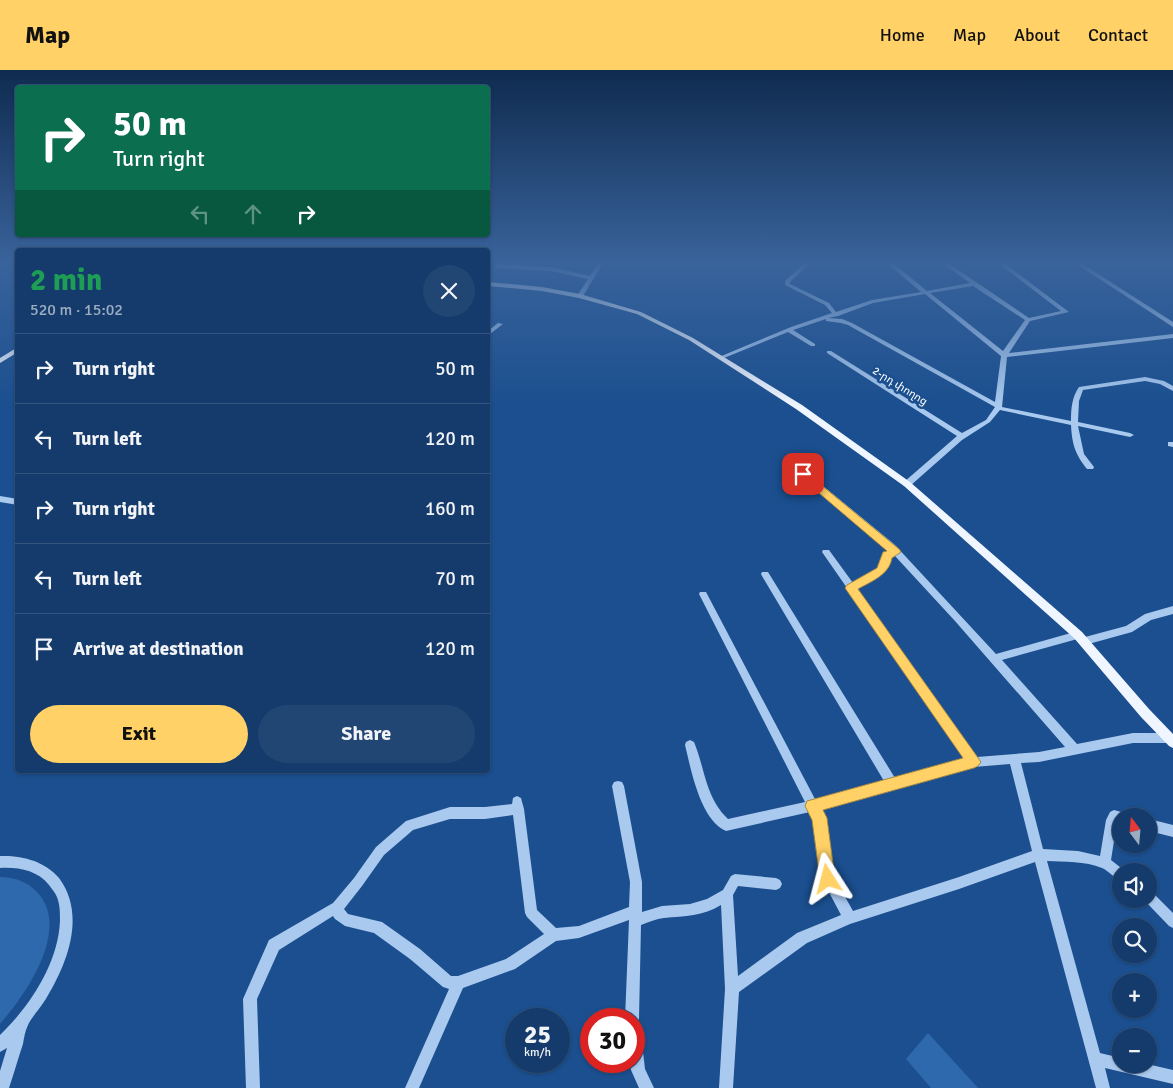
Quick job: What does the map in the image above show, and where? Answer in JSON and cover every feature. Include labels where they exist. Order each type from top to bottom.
[{"type":"main road","points":[[627,311],[642,315],[691,338],[722,357],[799,407],[907,484],[1082,638],[1172,742]]},
{"type":"main road","points":[[0,361],[15,351]]},
{"type":"street","points":[[832,311],[836,315]]},
{"type":"street","points":[[722,357],[788,330],[848,311]]},
{"type":"street","points":[[949,311],[1004,355],[1173,336]]},
{"type":"street","points":[[1015,311],[1028,320]]},
{"type":"street","points":[[907,484],[962,436],[988,421],[998,407],[1004,355],[1028,320],[1066,312],[1064,311]]},
{"type":"street","points":[[1151,311],[1173,325]]},
{"type":"street","points":[[818,320],[846,322],[998,407],[1130,435]]},
{"type":"street","points":[[490,332],[500,324]]},
{"type":"street","points":[[788,330],[813,345]]},
{"type":"street","name":"2-րդ փողոց","points":[[829,352],[962,436]]},
{"type":"street","points":[[1090,467],[1080,455],[1074,424],[1077,392],[1086,386],[1145,379],[1162,382],[1173,389]]},
{"type":"street","points":[[803,474],[896,552],[1074,749]]},
{"type":"street","points":[[0,499],[15,502]]},
{"type":"street","points":[[826,552],[974,762]]},
{"type":"street","points":[[851,588],[881,570],[885,565],[887,555],[896,552]]},
{"type":"street","points":[[765,574],[892,784]]},
{"type":"street","points":[[703,594],[819,818],[828,879],[850,918]]},
{"type":"street","points":[[993,659],[1030,647],[1129,630],[1148,617],[1173,610]]},
{"type":"street","points":[[690,745],[707,800],[717,818],[726,825],[812,806],[974,762],[1039,756],[1133,738],[1172,742]]},
{"type":"street","points":[[1014,759],[1104,1088]]},
{"type":"street","points":[[618,786],[636,882],[632,1008]]},
{"type":"street","points":[[253,1088],[250,999],[274,945],[337,907],[380,851],[410,825],[450,813],[485,813],[518,805],[532,913],[554,936]]},
{"type":"street","points":[[1105,863],[1112,820]]},
{"type":"street","points":[[1158,827],[1173,831]]},
{"type":"street","points":[[732,989],[802,938],[850,918],[1039,855],[1078,857],[1105,863],[1112,868]]},
{"type":"street","points":[[0,862],[12,861],[39,868],[58,884],[66,910],[64,944],[49,982],[22,1023],[0,1045]]},
{"type":"street","points":[[337,907],[339,915],[346,920],[377,927],[415,954],[448,982],[458,983],[510,964],[554,936],[579,932],[636,916],[690,910],[709,905],[727,894],[735,880],[776,884]]},
{"type":"street","points":[[726,1088],[732,989],[727,894]]},
{"type":"street","points":[[1157,905],[1173,922]]},
{"type":"street","points":[[412,1088],[458,983]]},
{"type":"street","points":[[2,1088],[22,1023]]},
{"type":"street","points":[[1096,1059],[1173,1077]]},
{"type":"street","points":[[640,1073],[647,1088]]},
{"type":"shaded area","points":[[0,877],[21,881],[34,889],[47,908],[49,925],[47,943],[32,980],[0,1024]]},
{"type":"shaded area","points":[[928,1033],[978,1088],[931,1088],[906,1059]]},
{"type":"route","points":[[803,474],[896,552],[887,555],[885,565],[881,570],[851,588],[974,762],[812,806],[819,818],[828,879]]}]
